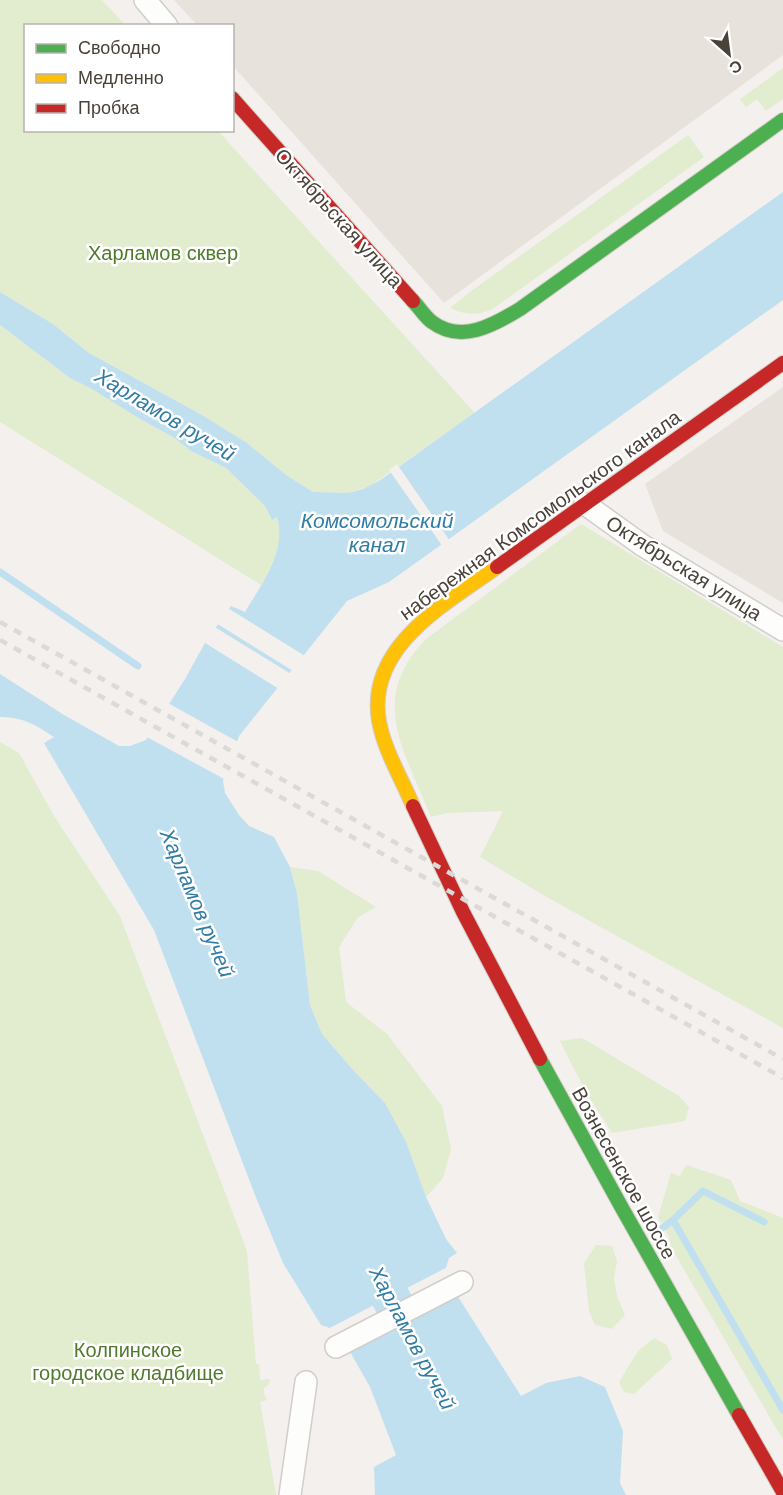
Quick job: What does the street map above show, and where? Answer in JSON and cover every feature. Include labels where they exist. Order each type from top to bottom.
[{"type":"street","points":[[145,0],[165,24]]},
{"type":"street","name":"Октябрьская улица","points":[[234,100],[432,322],[450,332],[461,334],[482,330],[506,318],[783,120]]},
{"type":"street","name":"набережная Комсомольского канала","points":[[441,867],[381,728],[378,713],[386,670],[401,644],[410,632],[426,618],[783,363]]},
{"type":"street","name":"Октябрьская улица","points":[[585,504],[642,545],[783,630]]},
{"type":"street","name":"Вознесенское шоссе","points":[[441,867],[601,1173],[783,1492]]},
{"type":"street","points":[[336,1347],[462,1282]]},
{"type":"street","points":[[290,1495],[306,1382]]},
{"type":"shaded area","points":[[174,0],[783,0],[783,55],[444,303],[234,67],[234,24],[196,24]]},
{"type":"shaded area","points":[[783,387],[783,603],[663,531],[645,484]]},
{"type":"green space","name":"Харламов сквер","points":[[0,0],[102,0],[124,24],[24,24],[24,132],[219,132],[475,413],[370,486],[348,493],[313,492],[286,475],[247,443],[202,415],[89,353],[53,324],[0,292]]},
{"type":"green space","points":[[783,68],[783,99],[766,111],[757,99],[746,107],[740,99]]},
{"type":"green space","points":[[688,135],[704,157],[494,308],[472,314],[450,308],[474,289]]},
{"type":"green space","points":[[0,325],[70,378],[173,437],[191,451],[226,468],[265,506],[272,520],[277,517],[278,544],[270,569],[261,585],[0,422]]},
{"type":"green space","points":[[581,524],[783,647],[783,1028],[552,900],[480,857],[503,811],[447,813],[431,817],[402,748],[395,705],[398,683],[408,661],[426,639]]},
{"type":"green space","name":"Колпинское городское кладбище","points":[[0,742],[19,753],[54,816],[120,916],[243,1240],[247,1252],[256,1364],[259,1364],[260,1380],[270,1379],[269,1384],[264,1388],[267,1400],[260,1402],[276,1495],[0,1495]]},
{"type":"green space","points":[[290,867],[318,871],[376,907],[358,917],[339,947],[346,1002],[387,1034],[442,1106],[451,1149],[443,1178],[426,1197],[385,1103],[322,1034],[310,1005],[297,893]]},
{"type":"green space","points":[[582,1038],[679,1096],[689,1107],[685,1121],[612,1133],[586,1092],[560,1041]]},
{"type":"green space","points":[[686,1165],[731,1180],[740,1201],[783,1218],[783,1440],[671,1247],[669,1237],[658,1217],[671,1173],[680,1176]]},
{"type":"green space","points":[[596,1245],[612,1246],[617,1261],[614,1278],[617,1296],[625,1315],[612,1329],[595,1325],[589,1311],[584,1263]]},
{"type":"green space","points":[[654,1338],[667,1345],[672,1359],[634,1394],[624,1392],[619,1382],[638,1351]]},
{"type":"water","name":"Комсомольский канал","points":[[783,192],[783,300],[389,582],[347,601],[239,736],[223,781],[225,793],[249,826],[274,837],[290,867],[297,893],[310,1005],[322,1034],[385,1103],[406,1142],[426,1197],[446,1239],[457,1253],[449,1258],[446,1268],[330,1328],[321,1325],[283,1263],[154,930],[44,743],[54,737],[22,720],[0,717],[0,674],[64,715],[119,746],[130,746],[146,740],[205,643],[231,606],[245,612],[259,590],[271,567],[279,543],[277,517],[272,520],[265,506],[226,468],[191,451],[173,437],[70,378],[0,325],[0,292],[53,324],[89,353],[202,415],[247,443],[286,475],[313,492],[348,493],[379,481]]},
{"type":"water","points":[[457,1295],[521,1396],[546,1383],[580,1376],[605,1387],[623,1431],[620,1483],[626,1495],[375,1495],[374,1467],[396,1455],[370,1387],[349,1350]]},
{"type":"pier","points":[[397,464],[450,541],[443,547],[389,470]]},
{"type":"pier","points":[[226,607],[305,656],[293,671],[216,623]]},
{"type":"pier","points":[[213,626],[291,674],[279,689],[202,641]]},
{"type":"pier","points":[[166,702],[240,743],[226,780],[145,736]]},
{"type":"pier","points":[[446,1268],[448,1271],[332,1331],[330,1328]]},
{"type":"waterway","points":[[0,572],[138,666]]},
{"type":"waterway","points":[[657,1232],[703,1191],[764,1222]]},
{"type":"waterway","points":[[673,1220],[783,1410]]},
{"type":"waterway","name":"Харламов ручей","points":[[366,1251],[420,1353]]},
{"type":"railway","points":[[0,622],[783,1059]]},
{"type":"railway","points":[[0,640],[783,1078]]},
{"type":"traffic: fast","points":[[413,301],[432,322],[454,332],[477,330],[499,321],[520,309],[783,120]]},
{"type":"traffic: fast","points":[[540,1059],[739,1415]]},
{"type":"traffic: slow","points":[[413,806],[381,732],[378,694],[385,670],[397,649],[414,629],[497,567]]},
{"type":"traffic: jam","points":[[234,100],[413,301]]},
{"type":"traffic: jam","points":[[497,567],[783,363]]},
{"type":"traffic: jam","points":[[413,806],[463,912],[540,1059]]},
{"type":"traffic: jam","points":[[739,1415],[783,1492]]}]
